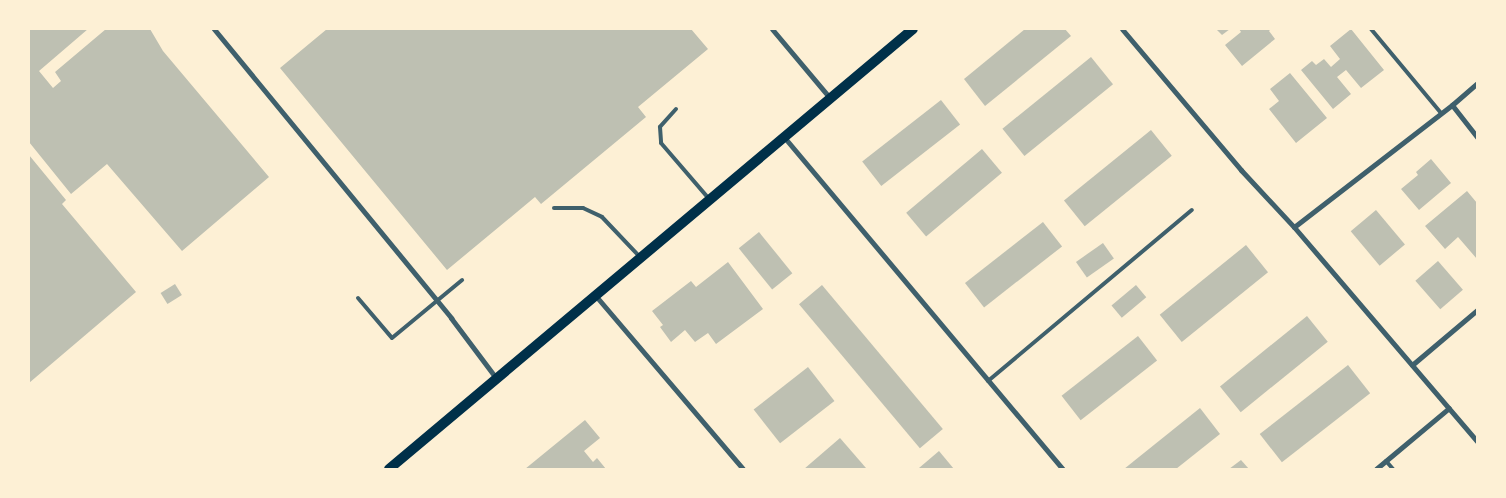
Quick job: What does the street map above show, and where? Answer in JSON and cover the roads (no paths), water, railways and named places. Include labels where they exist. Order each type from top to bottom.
[{"type":"main road","points":[[389,469],[913,29]]},
{"type":"street","points":[[214,29],[437,302],[496,378]]},
{"type":"street","points":[[772,29],[830,98]]},
{"type":"street","points":[[1122,29],[1241,170],[1294,227],[1477,441]]},
{"type":"street","points":[[1294,227],[1452,105],[1477,82]]},
{"type":"street","points":[[1452,105],[1477,137]]},
{"type":"street","points":[[784,137],[1062,469]]},
{"type":"street","points":[[595,295],[743,469]]},
{"type":"street","points":[[1412,365],[1477,310]]},
{"type":"street","points":[[1376,469],[1449,408]]},
{"type":"lane","points":[[1371,29],[1441,113]]},
{"type":"lane","points":[[676,109],[660,127],[661,143],[710,200]]},
{"type":"lane","points":[[554,208],[583,208],[602,217],[640,258]]},
{"type":"lane","points":[[988,381],[1192,210]]},
{"type":"lane","points":[[358,298],[392,338],[462,280]]},
{"type":"lane","points":[[1386,461],[1392,469]]}]
